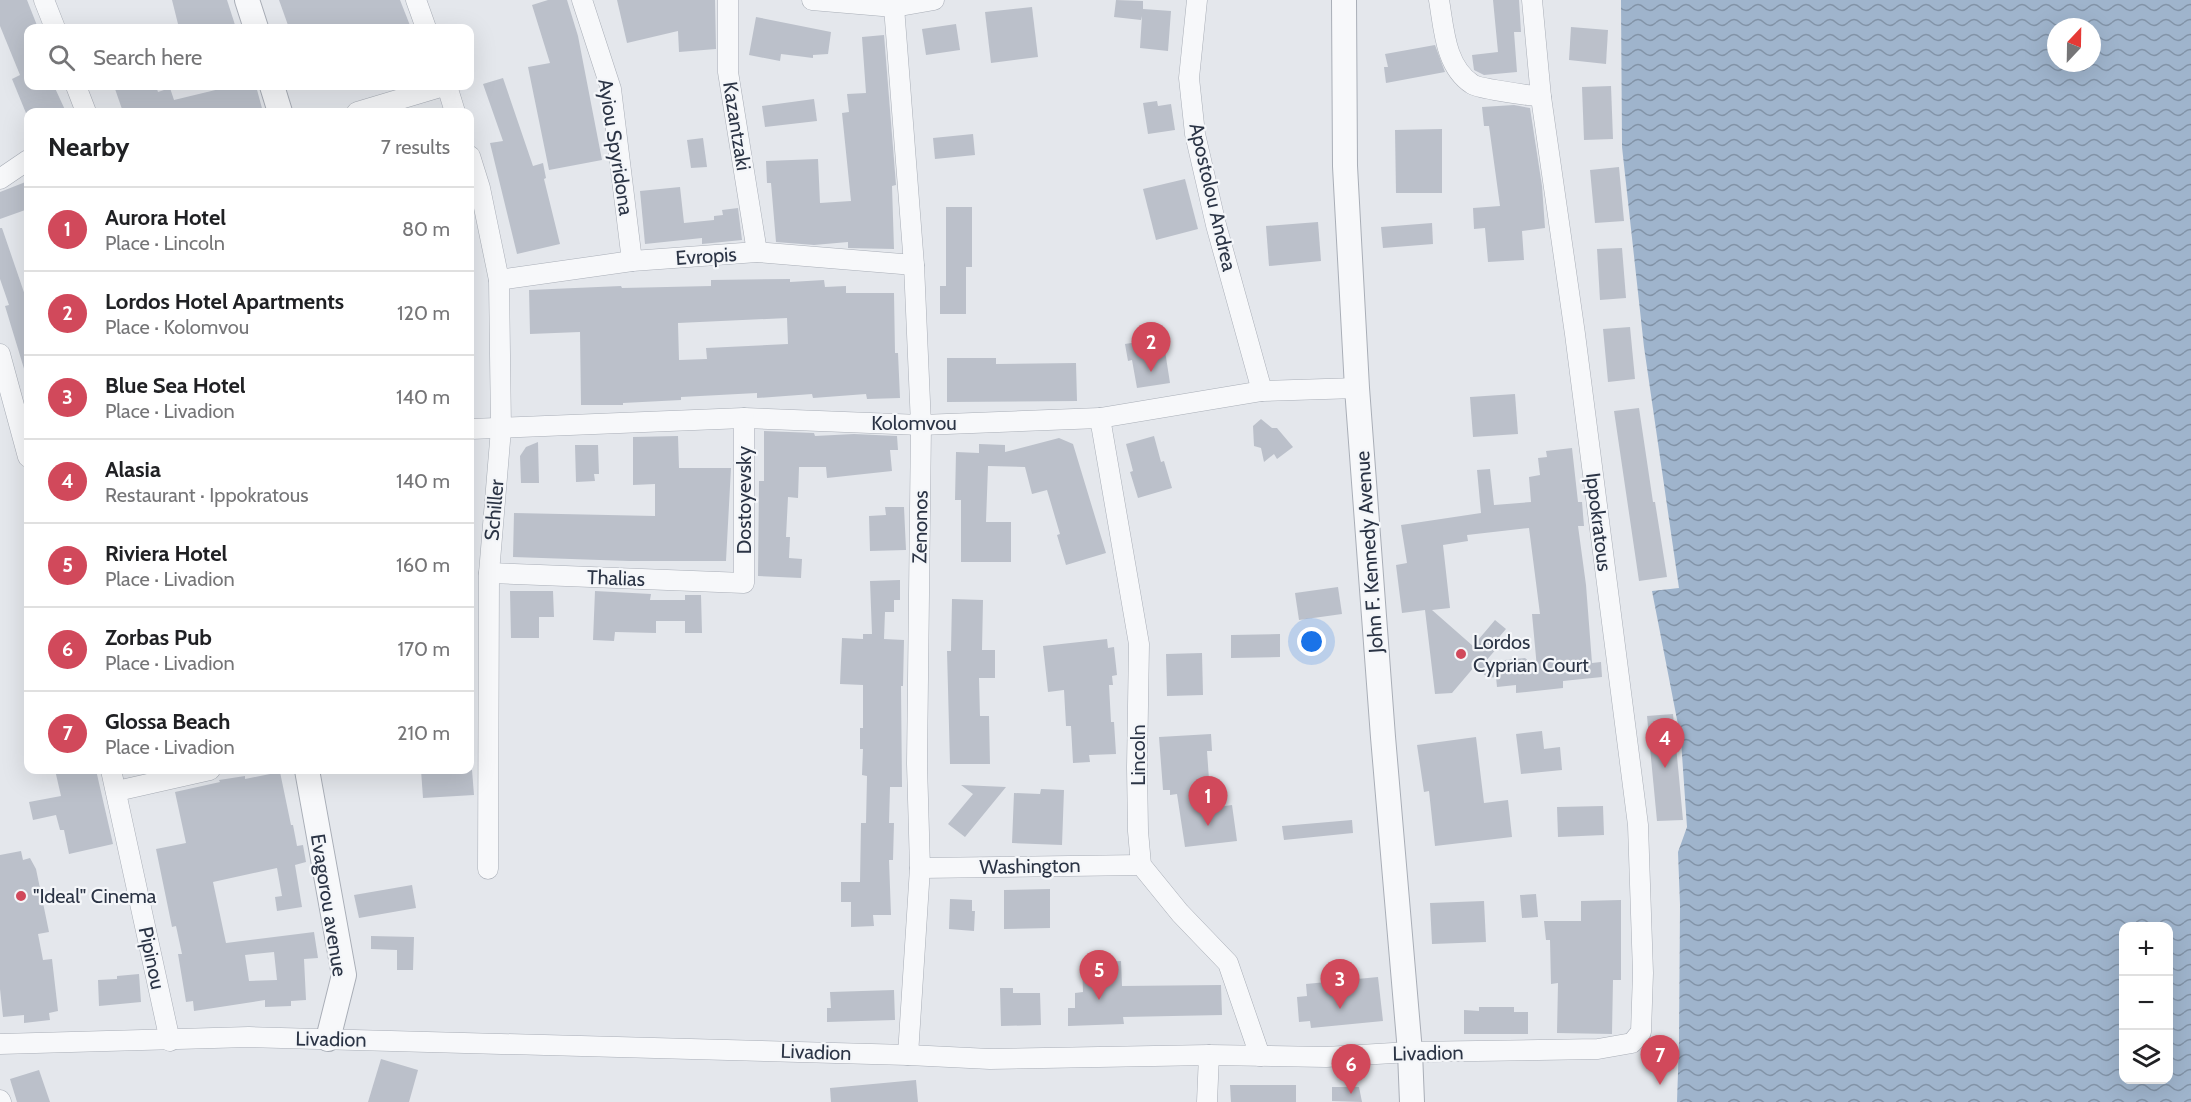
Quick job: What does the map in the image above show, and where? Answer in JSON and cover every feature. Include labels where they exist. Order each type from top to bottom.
[{"type":"street","points":[[44,0],[53,24]]},
{"type":"street","points":[[248,0],[255,24]]},
{"type":"street","points":[[416,0],[425,24]]},
{"type":"street","name":"Ayiou Spyridona","points":[[582,0],[611,89],[632,261]]},
{"type":"street","name":"Kazantzaki","points":[[728,0],[728,72],[757,252]]},
{"type":"street","points":[[812,0],[892,3],[934,0]]},
{"type":"street","name":"Apostolou Andrea","points":[[1197,0],[1190,78],[1195,134],[1216,225],[1262,391]]},
{"type":"street","name":"John F. Kennedy Avenue","points":[[1344,0],[1345,166],[1357,388],[1383,737],[1410,1052],[1412,1102]]},
{"type":"street","points":[[1439,0],[1453,65],[1473,86],[1541,98]]},
{"type":"street","name":"Ippokratous","points":[[1532,0],[1541,98],[1575,334],[1638,825],[1643,985],[1641,1032],[1632,1042]]},
{"type":"street","name":"Zenonos","points":[[892,3],[914,265],[921,426],[917,764],[920,868],[908,1055]]},
{"type":"street","points":[[78,90],[84,108]]},
{"type":"street","points":[[273,90],[279,108]]},
{"type":"street","points":[[371,108],[432,90]]},
{"type":"street","points":[[447,90],[454,108]]},
{"type":"street","points":[[0,179],[24,163]]},
{"type":"street","name":"Schiller","points":[[474,169],[499,280],[501,429],[489,573],[488,869]]},
{"type":"street","name":"Evropis","points":[[499,280],[632,261],[757,252],[914,265]]},
{"type":"street","points":[[0,354],[24,442]]},
{"type":"street","name":"Kolomvou","points":[[474,429],[744,418],[921,426],[1100,418],[1262,391],[1357,388]]},
{"type":"street","name":"Dostoyevsky","points":[[744,418],[744,583]]},
{"type":"street","name":"Lincoln","points":[[1100,418],[1139,644],[1137,767],[1141,865]]},
{"type":"street","name":"Thalias","points":[[489,573],[744,583]]},
{"type":"street","name":"Pipinou","points":[[112,774],[170,1041]]},
{"type":"street","points":[[117,791],[192,774]]},
{"type":"street","name":"Evagorou avenue","points":[[308,774],[344,975],[328,1039]]},
{"type":"street","points":[[1141,865],[1180,913],[1228,963],[1260,1056]]},
{"type":"street","name":"Washington","points":[[920,868],[1141,865]]},
{"type":"street","name":"Livadion","points":[[0,1044],[249,1037],[990,1059],[1209,1055],[1326,1057],[1410,1052],[1598,1049],[1632,1042]]},
{"type":"street","points":[[1207,1102],[1209,1055]]},
{"type":"water","points":[[1621,0],[2191,0],[2191,1102],[1677,1102],[1680,905],[1678,852],[1687,827],[1681,740],[1652,591],[1679,588],[1644,347],[1622,147]]},
{"type":"building","points":[[0,0],[27,0],[36,24],[24,24],[24,90],[56,90],[64,108],[24,108],[12,79],[20,75],[0,26]]},
{"type":"building","points":[[172,0],[227,0],[235,24],[178,24]]},
{"type":"building","points":[[279,0],[400,0],[409,24],[288,24]]},
{"type":"building","points":[[548,0],[567,0],[578,36],[602,160],[549,170],[528,67],[550,63],[532,5]]},
{"type":"building","points":[[617,0],[715,0],[716,49],[679,52],[678,31],[627,43]]},
{"type":"building","points":[[1116,0],[1143,1],[1143,9],[1171,11],[1168,51],[1140,48],[1142,16],[1141,20],[1114,17]]},
{"type":"building","points":[[1493,0],[1519,0],[1521,32],[1514,32],[1517,72],[1484,75],[1474,70],[1472,55],[1498,52]]},
{"type":"building","points":[[1032,7],[1038,57],[991,63],[985,12]]},
{"type":"building","points":[[756,17],[831,32],[828,54],[813,55],[813,58],[781,54],[780,61],[749,55]]},
{"type":"building","points":[[956,24],[960,50],[926,55],[922,29]]},
{"type":"building","points":[[1571,27],[1608,30],[1606,64],[1569,60]]},
{"type":"building","points":[[884,35],[896,185],[892,186],[894,249],[848,248],[848,242],[814,245],[776,242],[771,183],[767,183],[766,161],[818,159],[820,203],[851,201],[842,113],[849,112],[847,94],[866,93],[862,37]]},
{"type":"building","points":[[1435,45],[1445,72],[1386,83],[1384,67],[1388,67],[1385,54]]},
{"type":"building","points":[[503,78],[533,166],[543,163],[546,178],[544,179],[560,244],[517,254],[490,143],[503,141],[483,84]]},
{"type":"building","points":[[1611,86],[1613,139],[1584,140],[1582,87]]},
{"type":"building","points":[[115,90],[157,90],[158,92],[171,90],[174,100],[215,90],[257,90],[262,108],[122,108]]},
{"type":"building","points":[[814,99],[817,121],[765,127],[762,106]]},
{"type":"building","points":[[1157,101],[1158,106],[1171,104],[1175,130],[1148,134],[1143,103]]},
{"type":"building","points":[[1514,105],[1530,108],[1542,186],[1545,228],[1522,231],[1524,260],[1488,262],[1485,228],[1474,229],[1473,208],[1500,206],[1489,126],[1484,126],[1482,107]]},
{"type":"building","points":[[1442,129],[1442,193],[1396,193],[1395,130]]},
{"type":"building","points":[[973,134],[975,155],[935,159],[933,138]]},
{"type":"building","points":[[703,138],[707,167],[691,168],[687,140]]},
{"type":"building","points":[[1619,167],[1624,221],[1595,223],[1590,170]]},
{"type":"building","points":[[1185,179],[1198,229],[1156,240],[1143,189]]},
{"type":"building","points":[[24,183],[24,210],[0,219],[0,192]]},
{"type":"building","points":[[680,187],[684,223],[714,220],[714,216],[723,215],[722,210],[738,208],[742,240],[702,244],[702,238],[645,244],[640,191]]},
{"type":"building","points":[[946,207],[972,207],[972,267],[966,267],[966,314],[940,314],[940,286],[946,286]]},
{"type":"building","points":[[1318,222],[1321,261],[1269,266],[1266,226]]},
{"type":"building","points":[[1432,223],[1433,244],[1383,248],[1381,227]]},
{"type":"building","points":[[0,228],[2,228],[24,292],[24,369],[5,306],[9,305],[0,279]]},
{"type":"building","points":[[1622,248],[1626,298],[1600,300],[1597,249]]},
{"type":"building","points":[[790,279],[790,282],[824,280],[825,287],[846,286],[846,293],[894,293],[895,353],[898,353],[900,398],[867,399],[866,394],[813,398],[812,394],[757,398],[757,393],[681,397],[681,400],[623,403],[623,405],[581,405],[580,332],[530,334],[529,290],[621,286],[622,288],[711,286],[711,280]],"holes":[[[787,318],[788,344],[706,348],[707,359],[679,360],[678,323]]]},
{"type":"building","points":[[1630,327],[1635,379],[1608,382],[1603,329]]},
{"type":"building","points":[[1163,338],[1170,383],[1137,388],[1132,360],[1128,361],[1125,344]]},
{"type":"building","points":[[947,358],[996,358],[996,364],[1076,363],[1077,401],[947,402]]},
{"type":"building","points":[[1515,394],[1518,434],[1473,437],[1470,397]]},
{"type":"building","points":[[1639,408],[1667,577],[1639,581],[1614,411]]},
{"type":"building","points":[[1261,419],[1272,428],[1277,428],[1293,447],[1277,459],[1274,454],[1264,462],[1261,448],[1254,446],[1253,426]]},
{"type":"building","points":[[764,431],[814,433],[815,436],[854,434],[897,436],[898,450],[890,450],[892,471],[827,478],[826,467],[799,467],[798,498],[788,497],[786,537],[790,537],[789,558],[802,559],[801,578],[758,576],[759,481],[764,481]]},
{"type":"building","points":[[678,436],[679,468],[731,468],[726,561],[629,561],[513,557],[514,513],[655,516],[655,484],[633,485],[633,437]]},
{"type":"building","points":[[1154,436],[1161,462],[1164,461],[1172,488],[1138,498],[1130,472],[1133,471],[1126,444]]},
{"type":"building","points":[[1059,438],[1073,444],[1106,553],[1066,565],[1047,490],[1032,494],[1025,467],[988,466],[986,522],[1011,522],[1011,562],[961,562],[961,500],[955,500],[956,452],[979,453],[979,444],[1005,445],[1005,452]]},
{"type":"building","points":[[538,442],[539,483],[521,483],[520,456],[526,447]]},
{"type":"building","points":[[575,445],[598,445],[599,474],[594,474],[595,481],[576,482]]},
{"type":"building","points":[[1572,448],[1578,502],[1582,502],[1584,526],[1578,526],[1586,585],[1592,663],[1601,662],[1602,677],[1563,681],[1563,688],[1516,693],[1516,685],[1497,687],[1496,677],[1488,678],[1475,666],[1452,693],[1435,694],[1425,610],[1402,613],[1396,565],[1407,563],[1401,525],[1481,513],[1477,470],[1490,469],[1494,505],[1531,502],[1529,477],[1540,475],[1538,458],[1547,457],[1546,451]],"holes":[[[1529,528],[1540,614],[1532,614],[1537,668],[1525,658],[1485,662],[1504,640],[1500,636],[1506,629],[1495,620],[1473,646],[1432,610],[1450,608],[1443,545],[1468,541],[1467,535]]]},
{"type":"building","points":[[885,507],[904,507],[906,550],[870,551],[869,516],[886,515]]},
{"type":"building","points":[[900,580],[900,600],[894,600],[894,612],[885,612],[884,639],[904,640],[903,686],[901,686],[902,787],[890,787],[889,823],[894,823],[893,860],[889,860],[891,915],[873,915],[874,926],[851,927],[851,902],[841,902],[841,882],[860,882],[861,823],[866,823],[867,776],[862,775],[863,749],[860,749],[860,728],[863,728],[863,685],[840,684],[842,638],[863,639],[863,634],[872,634],[870,581]]},
{"type":"building","points":[[1338,587],[1342,614],[1299,620],[1295,593]]},
{"type":"building","points":[[510,591],[553,591],[554,617],[539,617],[539,638],[511,638]]},
{"type":"building","points":[[595,591],[651,594],[650,600],[685,600],[685,595],[701,595],[702,633],[685,633],[685,621],[656,621],[656,633],[615,632],[614,641],[593,640]]},
{"type":"building","points":[[952,599],[983,600],[982,650],[995,650],[995,678],[979,678],[980,716],[989,716],[990,764],[950,764],[947,651],[951,651]]},
{"type":"building","points":[[1280,634],[1280,657],[1231,658],[1231,635]]},
{"type":"building","points":[[1107,639],[1108,648],[1114,647],[1117,675],[1112,676],[1113,685],[1109,685],[1116,754],[1089,755],[1090,762],[1073,763],[1071,726],[1066,726],[1064,690],[1048,692],[1043,646]]},
{"type":"building","points":[[1202,653],[1203,695],[1167,696],[1166,654]]},
{"type":"building","points":[[1673,714],[1683,820],[1657,821],[1647,716]]},
{"type":"building","points":[[1542,731],[1544,749],[1560,747],[1562,770],[1521,774],[1516,734]]},
{"type":"building","points":[[1211,734],[1212,751],[1207,751],[1211,808],[1232,805],[1237,841],[1185,847],[1177,794],[1170,795],[1170,790],[1163,790],[1159,737]]},
{"type":"building","points":[[1476,737],[1484,803],[1508,800],[1512,837],[1435,846],[1429,791],[1424,792],[1417,745]]},
{"type":"building","points":[[56,774],[97,774],[113,844],[69,854],[64,830],[60,830],[56,815],[33,820],[29,802],[61,796]]},
{"type":"building","points":[[280,774],[297,846],[303,845],[306,862],[295,865],[302,907],[277,911],[275,897],[282,896],[277,868],[213,882],[226,943],[314,932],[318,958],[304,959],[306,1000],[291,1001],[291,1006],[265,1007],[265,1000],[194,1011],[193,1001],[186,1002],[178,954],[182,954],[176,926],[172,927],[156,849],[186,843],[175,792],[220,782],[219,780],[245,776],[245,779]],"holes":[[[274,952],[277,980],[249,981],[245,955]]]},
{"type":"building","points":[[421,774],[472,774],[474,795],[423,798]]},
{"type":"building","points":[[961,785],[1006,787],[965,837],[948,824],[973,794]]},
{"type":"building","points":[[1041,789],[1064,790],[1062,845],[1012,843],[1014,793],[1040,794]]},
{"type":"building","points":[[1603,806],[1604,835],[1558,837],[1557,807]]},
{"type":"building","points":[[1352,820],[1353,833],[1284,840],[1282,826]]},
{"type":"building","points":[[21,851],[23,860],[30,858],[36,869],[49,932],[38,934],[43,960],[52,959],[58,1011],[49,1013],[50,1020],[24,1023],[24,1015],[3,1017],[0,989],[0,855]]},
{"type":"building","points":[[412,885],[416,908],[359,918],[354,895]]},
{"type":"building","points":[[1050,889],[1050,928],[1004,929],[1004,890]]},
{"type":"building","points":[[1536,894],[1538,917],[1522,918],[1520,895]]},
{"type":"building","points":[[950,899],[972,900],[972,911],[975,911],[974,931],[949,929]]},
{"type":"building","points":[[1621,900],[1621,980],[1613,980],[1612,1034],[1557,1033],[1558,983],[1551,984],[1550,940],[1546,940],[1544,921],[1581,921],[1581,901]]},
{"type":"building","points":[[1484,901],[1486,942],[1432,944],[1430,903]]},
{"type":"building","points":[[371,936],[414,937],[413,970],[397,970],[397,950],[371,949]]},
{"type":"building","points":[[1121,961],[1122,986],[1221,985],[1222,1015],[1123,1017],[1124,1024],[1068,1026],[1068,1008],[1075,1008],[1075,993],[1083,992],[1082,963]]},
{"type":"building","points":[[139,974],[141,1002],[99,1006],[98,980]]},
{"type":"building","points":[[1378,977],[1383,1021],[1311,1028],[1310,1021],[1299,1022],[1297,997],[1307,996],[1306,984]]},
{"type":"building","points":[[1000,988],[1013,988],[1013,993],[1040,993],[1041,1025],[1001,1026]]},
{"type":"building","points":[[894,990],[895,1020],[827,1022],[827,1008],[831,1008],[830,992]]},
{"type":"building","points":[[1479,1007],[1514,1007],[1514,1012],[1528,1012],[1528,1034],[1464,1034],[1464,1010],[1479,1011]]},
{"type":"building","points":[[381,1059],[418,1070],[409,1102],[368,1102]]},
{"type":"building","points":[[39,1070],[50,1102],[17,1102],[10,1079]]},
{"type":"building","points":[[916,1080],[918,1102],[831,1102],[830,1088]]},
{"type":"building","points":[[1230,1085],[1296,1085],[1296,1102],[1231,1102]]},
{"type":"building","points":[[1332,1087],[1359,1087],[1362,1102],[1332,1101]]},
{"type":"place","name":"Lordos Hotel Apartments","points":[[1151,372]]},
{"type":"place","name":"Lordos Cyprian Court","points":[[1461,654]]},
{"type":"place","name":"Alasia","points":[[1665,768]]},
{"type":"place","name":"Aurora Hotel","points":[[1208,826]]},
{"type":"place","name":"\"Ideal\" Cinema","points":[[21,896]]},
{"type":"place","name":"Riviera Hotel","points":[[1099,1000]]},
{"type":"place","name":"Blue Sea Hotel","points":[[1340,1009]]},
{"type":"place","name":"Glossa Beach","points":[[1660,1085]]},
{"type":"place","name":"Zorbas Pub","points":[[1351,1094]]}]
